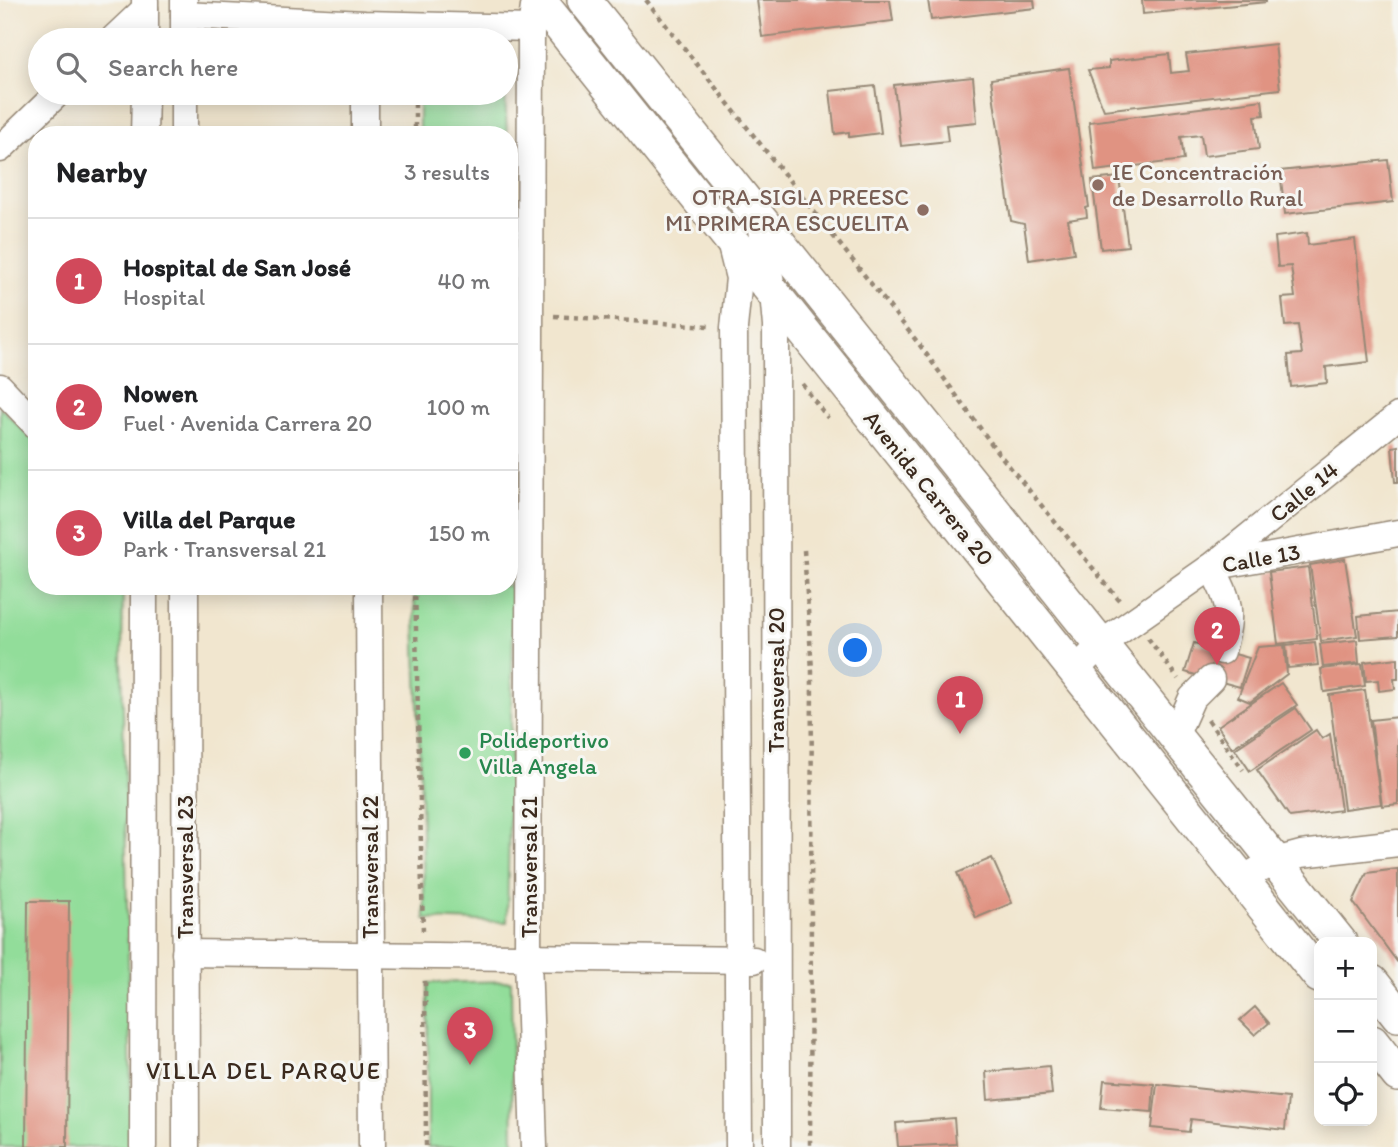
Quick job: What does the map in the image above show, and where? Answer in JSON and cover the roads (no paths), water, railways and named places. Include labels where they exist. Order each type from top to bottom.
[{"type":"main road","name":"Avenida Carrera 20","points":[[584,0],[1336,937]]},
{"type":"main road","name":"Avenida Carrera 20","points":[[535,9],[729,237],[1314,970]]},
{"type":"main road","points":[[1377,988],[1398,1015]]},
{"type":"main road","points":[[1377,1048],[1398,1075]]},
{"type":"street","points":[[123,28],[145,4]]},
{"type":"street","points":[[145,4],[145,28]]},
{"type":"street","points":[[394,28],[535,9]]},
{"type":"street","name":"Transversal 21","points":[[534,1147],[520,512],[535,9]]},
{"type":"street","points":[[184,18],[313,28]]},
{"type":"street","points":[[0,149],[46,105]]},
{"type":"street","points":[[144,126],[145,105]]},
{"type":"street","points":[[184,105],[184,126]]},
{"type":"street","points":[[365,105],[365,126]]},
{"type":"street","name":"Transversal 20","points":[[758,215],[773,293],[776,326],[777,1147]]},
{"type":"street","name":"Transversal 20","points":[[729,237],[739,278],[734,328],[739,1147]]},
{"type":"street","points":[[0,387],[28,417]]},
{"type":"street","name":"Calle 14","points":[[1211,567],[1398,416]]},
{"type":"street","name":"Calle 13","points":[[1075,671],[1101,644],[1211,567],[1398,533]]},
{"type":"street","points":[[1211,567],[1226,594],[1230,621],[1222,651]]},
{"type":"street","name":"Transversal 23","points":[[143,1147],[144,595]]},
{"type":"street","name":"Transversal 23","points":[[185,595],[186,1147]]},
{"type":"street","name":"Transversal 22","points":[[369,595],[372,1147]]},
{"type":"street","points":[[1175,736],[1192,698],[1211,679]]},
{"type":"street","points":[[1242,879],[1275,861],[1301,854],[1398,843]]},
{"type":"street","points":[[186,953],[777,960]]},
{"type":"place","name":"IE Concentración de Desarrollo Rural","points":[[1098,185]]},
{"type":"place","name":"OTRA-SIGLA PREESC MI PRIMERA ESCUELITA","points":[[923,210]]},
{"type":"place","name":"Nowen","points":[[1217,665]]},
{"type":"place","name":"Hospital de San José","points":[[960,734]]},
{"type":"place","name":"Polideportivo Villa Angela","points":[[465,753]]},
{"type":"place","name":"Villa del Parque","points":[[470,1065]]},
{"type":"district","name":"VILLA DEL PARQUE","points":[[264,1070]]}]
